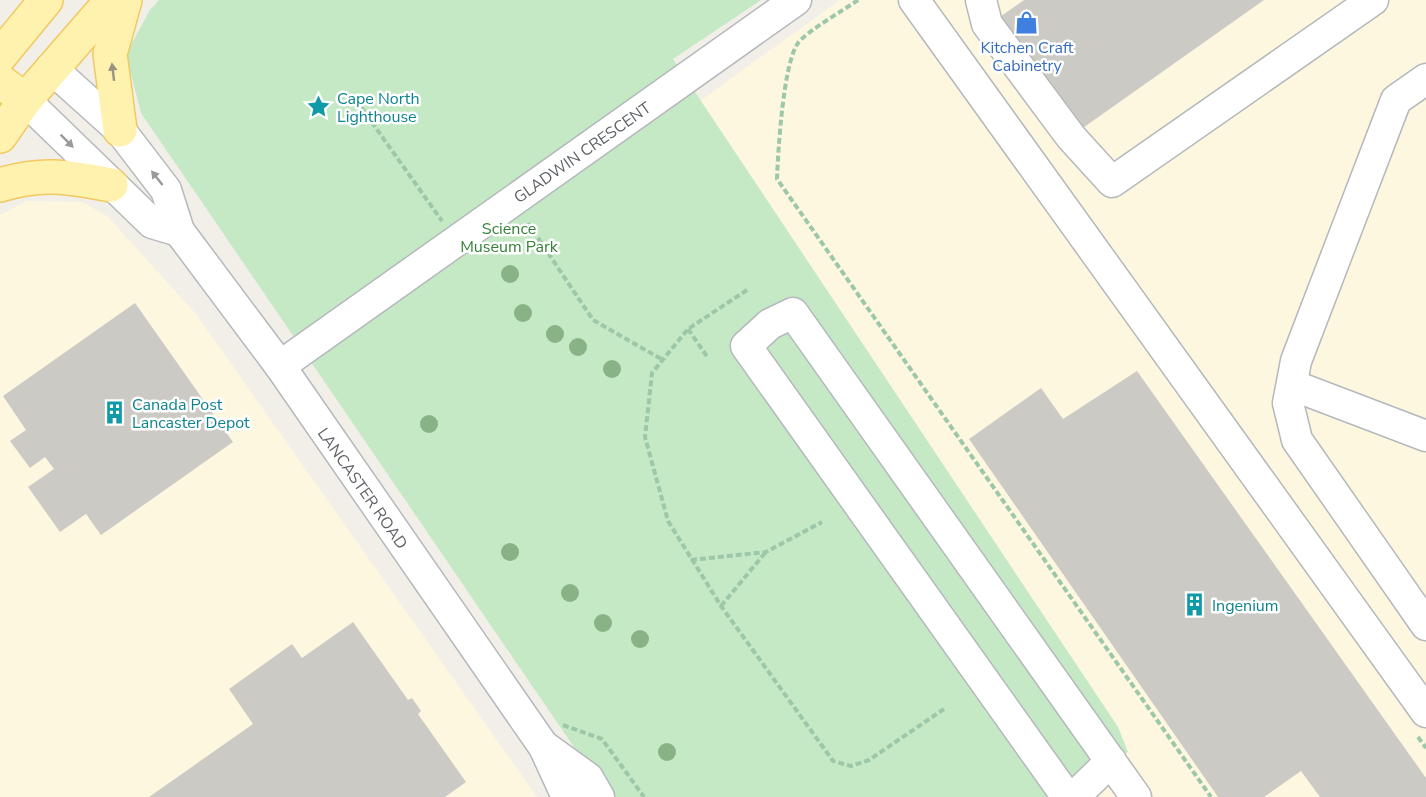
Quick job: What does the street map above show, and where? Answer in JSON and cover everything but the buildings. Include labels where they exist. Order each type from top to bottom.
[{"type":"main road","points":[[46,0],[5,40],[51,68]]},
{"type":"main road","points":[[0,136],[13,90],[51,68],[112,0]]},
{"type":"main road","points":[[120,130],[110,54],[125,0]]},
{"type":"main road","points":[[0,185],[27,177],[47,175],[111,185]]},
{"type":"street","name":"GLADWIN CRESCENT","points":[[280,366],[796,0]]},
{"type":"street","points":[[914,0],[1426,712]]},
{"type":"street","points":[[981,0],[987,24],[1071,137],[1112,182],[1373,0]]},
{"type":"street","name":"LANCASTER ROAD","points":[[51,68],[120,130],[166,190],[179,231],[551,735],[588,778],[599,797]]},
{"type":"street","points":[[1426,79],[1396,100],[1296,360],[1288,404],[1297,440],[1426,625]]},
{"type":"street","points":[[13,90],[152,223],[179,231]]},
{"type":"street","points":[[1067,797],[746,346],[770,324],[793,314],[1136,797]]},
{"type":"street","points":[[1292,385],[1426,436]]},
{"type":"street","name":"LANCASTER ROAD","points":[[551,735],[567,797]]},
{"type":"street","points":[[1074,797],[1111,761]]},
{"type":"path","points":[[858,0],[798,43],[786,84],[778,147],[777,179],[1211,797]]},
{"type":"path","points":[[356,100],[457,241]]},
{"type":"path","points":[[514,200],[593,320],[663,360]]},
{"type":"path","points":[[747,290],[688,329],[652,373],[645,437],[668,521],[721,606],[833,761],[851,766],[869,760],[944,709]]},
{"type":"path","points":[[688,329],[708,358]]},
{"type":"path","points":[[721,606],[766,552],[822,522]]},
{"type":"path","points":[[691,560],[766,552]]},
{"type":"path","points":[[551,735],[602,739],[644,797]]},
{"type":"shaded area","points":[[840,0],[1426,0],[1426,797],[1050,797],[1118,727],[700,101]]},
{"type":"shaded area","points":[[27,201],[82,202],[107,216],[196,314],[537,797],[0,797],[0,215]]},
{"type":"green space","name":"Science Museum Park","points":[[159,0],[761,0],[673,59],[1118,727],[1128,752],[1091,770],[1050,797],[608,797],[141,113],[126,54],[150,10]]},
{"type":"place","name":"Kitchen Craft Cabinetry","points":[[1027,22]]},
{"type":"place","name":"Cape North Lighthouse","points":[[319,107]]},
{"type":"place","name":"Canada Post Lancaster Depot","points":[[114,413]]},
{"type":"place","name":"Ingenium","points":[[1194,605]]}]
